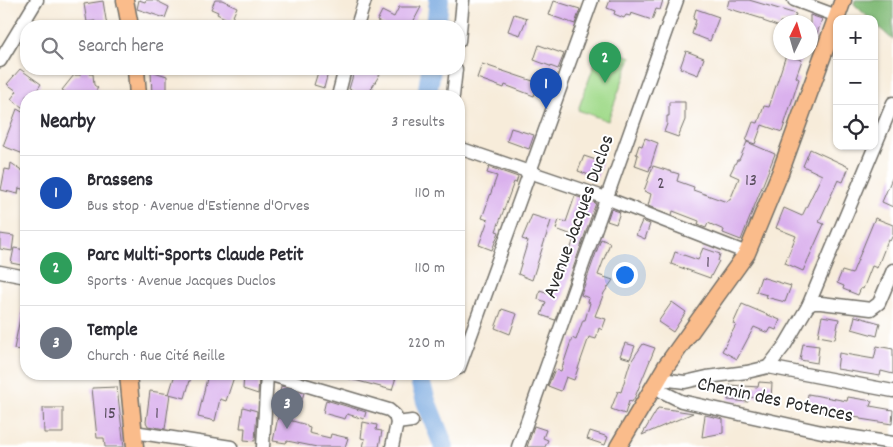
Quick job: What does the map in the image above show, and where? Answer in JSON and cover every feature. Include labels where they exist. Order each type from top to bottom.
[{"type":"main road","points":[[125,0],[129,20]]},
{"type":"main road","points":[[837,15],[843,0]]},
{"type":"main road","points":[[618,447],[655,383],[747,253],[780,173],[833,27]]},
{"type":"main road","points":[[136,75],[138,90]]},
{"type":"main road","points":[[129,380],[134,439]]},
{"type":"street","points":[[25,20],[37,0]]},
{"type":"street","points":[[360,20],[365,0]]},
{"type":"street","points":[[461,20],[463,0]]},
{"type":"street","points":[[465,352],[592,0]]},
{"type":"street","name":"Avenue Jacques Duclos","points":[[518,447],[677,0]]},
{"type":"street","points":[[794,0],[834,15]]},
{"type":"street","points":[[0,61],[20,28]]},
{"type":"street","points":[[340,90],[343,75]]},
{"type":"street","points":[[454,90],[455,75]]},
{"type":"street","points":[[768,367],[785,345],[808,306],[893,103]]},
{"type":"street","points":[[465,150],[606,198],[747,253]]},
{"type":"street","points":[[808,306],[817,302],[871,309],[879,303],[893,270]]},
{"type":"street","points":[[0,272],[20,276]]},
{"type":"street","points":[[655,383],[669,380],[685,382],[768,367],[893,391]]},
{"type":"street","points":[[263,447],[267,380]]},
{"type":"street","points":[[288,380],[390,410],[395,415],[396,422],[392,447]]},
{"type":"street","name":"Chemin des Potences","points":[[655,383],[663,392],[681,401],[822,432],[893,443]]},
{"type":"street","points":[[396,422],[412,421]]},
{"type":"street","points":[[134,439],[231,447]]},
{"type":"green space","points":[[855,0],[893,0],[893,40],[878,27],[878,15],[866,15],[854,4]]},
{"type":"green space","points":[[601,46],[631,57],[608,121],[578,110]]},
{"type":"building","points":[[139,0],[145,2],[146,0],[155,0],[169,7],[165,18],[137,9]]},
{"type":"building","points":[[215,0],[222,0],[237,7],[231,20],[217,14],[218,12],[211,9]]},
{"type":"building","points":[[610,0],[663,0],[660,10],[656,9],[652,20],[631,13],[630,16],[626,15],[624,18],[614,14],[615,11],[607,8]]},
{"type":"building","points":[[729,0],[749,0],[796,14],[773,15],[773,25],[763,21],[763,19],[727,8]]},
{"type":"building","points":[[103,1],[106,20],[87,20],[84,4]]},
{"type":"building","points":[[554,1],[580,9],[575,24],[549,15]]},
{"type":"building","points":[[399,7],[421,7],[414,20],[378,20],[382,11],[394,17]]},
{"type":"building","points":[[696,9],[719,17],[710,41],[692,34],[696,20],[693,19]]},
{"type":"building","points":[[514,14],[527,18],[520,35],[508,31]]},
{"type":"building","points":[[818,18],[822,19],[818,31]]},
{"type":"building","points":[[539,45],[564,54],[558,69],[534,60]]},
{"type":"building","points":[[686,51],[704,58],[698,75],[680,68]]},
{"type":"building","points":[[784,60],[802,60],[796,77],[799,79],[782,132],[762,125],[755,144],[746,141],[753,122],[758,123],[764,106],[769,107]]},
{"type":"building","points":[[482,64],[539,83],[534,96],[505,85],[504,88],[477,78]]},
{"type":"building","points":[[20,69],[20,75],[28,75],[41,84],[37,90],[20,90],[20,106],[11,99],[17,91],[7,84]]},
{"type":"building","points":[[74,75],[93,75],[94,85],[98,88],[96,90],[62,90]]},
{"type":"building","points":[[151,75],[167,76],[167,90],[152,90]]},
{"type":"building","points":[[317,75],[327,75],[324,88],[314,85]]},
{"type":"building","points":[[353,75],[379,75],[371,89],[374,90],[349,89]]},
{"type":"building","points":[[669,102],[685,102],[685,120],[678,137],[664,132],[667,116],[669,116]]},
{"type":"building","points":[[17,109],[20,111],[20,153],[3,146]]},
{"type":"building","points":[[511,128],[534,135],[529,149],[507,141]]},
{"type":"building","points":[[645,138],[658,143],[649,171],[635,166],[639,145],[642,146]]},
{"type":"building","points":[[747,142],[775,154],[741,240],[723,233],[724,230],[708,223],[706,228],[698,225],[699,221],[673,211],[672,215],[648,206],[651,194],[644,191],[653,166],[679,174],[677,181],[694,187],[693,190],[727,202],[730,200],[739,178],[730,174]]},
{"type":"building","points":[[810,149],[849,167],[843,182],[838,180],[819,222],[824,224],[803,271],[785,263],[796,236],[776,228],[784,208],[802,216],[822,175],[803,166]]},
{"type":"building","points":[[584,156],[602,162],[597,178],[578,171]]},
{"type":"building","points":[[11,163],[20,169],[20,188],[18,194],[1,190],[5,169],[10,170]]},
{"type":"building","points":[[489,167],[518,177],[516,183],[514,182],[496,231],[499,232],[492,250],[479,245],[488,220],[482,218],[497,176],[487,173]]},
{"type":"building","points":[[893,176],[893,207],[882,202]]},
{"type":"building","points":[[575,196],[596,203],[555,320],[541,315],[546,302],[538,299],[540,290],[551,294],[562,262],[565,263],[569,253],[575,236],[556,229],[559,220],[566,222]]},
{"type":"building","points":[[611,209],[620,212],[616,224],[607,221]]},
{"type":"building","points":[[532,215],[551,221],[532,280],[518,274],[528,241],[522,239]]},
{"type":"building","points":[[875,218],[893,225],[893,235],[890,241],[888,240],[877,268],[872,266],[863,289],[861,288],[858,295],[843,289],[844,286],[837,283],[842,271],[852,274]]},
{"type":"building","points":[[642,221],[650,224],[645,239],[636,235]]},
{"type":"building","points":[[0,234],[14,236],[12,251],[0,249]]},
{"type":"building","points":[[601,239],[610,243],[598,275],[613,280],[604,293],[595,316],[606,319],[602,330],[599,328],[596,339],[589,337],[574,380],[566,377],[561,391],[548,386],[555,369],[561,371],[572,338],[576,340],[583,320],[585,320],[590,303],[588,302],[589,298],[581,295]]},
{"type":"building","points":[[14,248],[20,249],[20,265],[11,263]]},
{"type":"building","points":[[703,248],[720,254],[719,261],[710,278],[671,264],[675,252],[698,260]]},
{"type":"building","points":[[761,277],[791,286],[785,302],[756,292]]},
{"type":"building","points":[[672,302],[686,312],[673,332],[658,322]]},
{"type":"building","points":[[742,304],[780,320],[776,330],[771,328],[768,333],[754,327],[737,359],[722,351],[736,325],[733,324]]},
{"type":"building","points":[[502,309],[517,314],[510,334],[495,328]]},
{"type":"building","points":[[822,316],[839,319],[835,339],[818,336]]},
{"type":"building","points":[[855,316],[880,323],[877,336],[852,329]]},
{"type":"building","points":[[20,318],[20,350],[14,349]]},
{"type":"building","points":[[625,343],[635,346],[630,359],[620,356]]},
{"type":"building","points":[[643,344],[655,348],[635,397],[632,402],[629,401],[625,414],[611,409],[618,391],[621,392],[630,363]]},
{"type":"building","points":[[803,344],[819,346],[817,363],[800,360]]},
{"type":"building","points":[[877,346],[893,349],[893,374],[881,371],[880,376],[837,369],[839,353],[874,359]]},
{"type":"building","points":[[173,380],[190,380],[185,398],[169,394]]},
{"type":"building","points":[[207,380],[233,380],[226,401],[220,399],[215,421],[198,417]]},
{"type":"building","points":[[244,380],[259,380],[258,394],[243,389]]},
{"type":"building","points":[[354,380],[395,380],[392,390]]},
{"type":"building","points":[[759,382],[772,383],[771,399],[748,397],[748,402],[728,400],[730,385],[758,387]]},
{"type":"building","points":[[281,386],[304,393],[300,406],[279,400]]},
{"type":"building","points":[[117,387],[124,447],[105,447],[104,438],[97,438],[92,388]]},
{"type":"building","points":[[150,391],[170,394],[165,429],[148,426],[146,422]]},
{"type":"building","points":[[808,394],[847,401],[848,397],[872,401],[870,406],[893,410],[892,424],[806,409]]},
{"type":"building","points":[[326,400],[366,412],[364,419],[347,414],[345,419],[323,413]]},
{"type":"building","points":[[243,407],[257,411],[255,441],[244,440],[245,428],[240,428]]},
{"type":"building","points":[[43,408],[63,408],[63,433],[44,433]]},
{"type":"building","points":[[658,408],[674,410],[693,413],[642,435]]},
{"type":"building","points":[[705,415],[723,419],[723,433],[702,437]]},
{"type":"building","points":[[278,417],[307,425],[310,428],[309,433],[330,438],[331,434],[348,438],[345,447],[317,447],[287,441],[286,443],[273,441]]},
{"type":"building","points":[[363,422],[377,425],[376,430],[382,431],[379,447],[363,447],[365,439],[361,438]]},
{"type":"building","points":[[534,426],[546,430],[543,438],[548,440],[545,447],[527,447]]},
{"type":"building","points":[[590,431],[608,437],[605,445],[587,439]]},
{"type":"waterway","points":[[437,20],[439,0]]},
{"type":"waterway","points":[[428,90],[430,75]]},
{"type":"waterway","points":[[420,380],[444,447]]},
{"type":"place","name":"Parc Multi-Sports Claude Petit","points":[[605,83]]},
{"type":"place","name":"Brassens","points":[[546,109]]},
{"type":"place","name":"Temple","points":[[287,429]]}]
